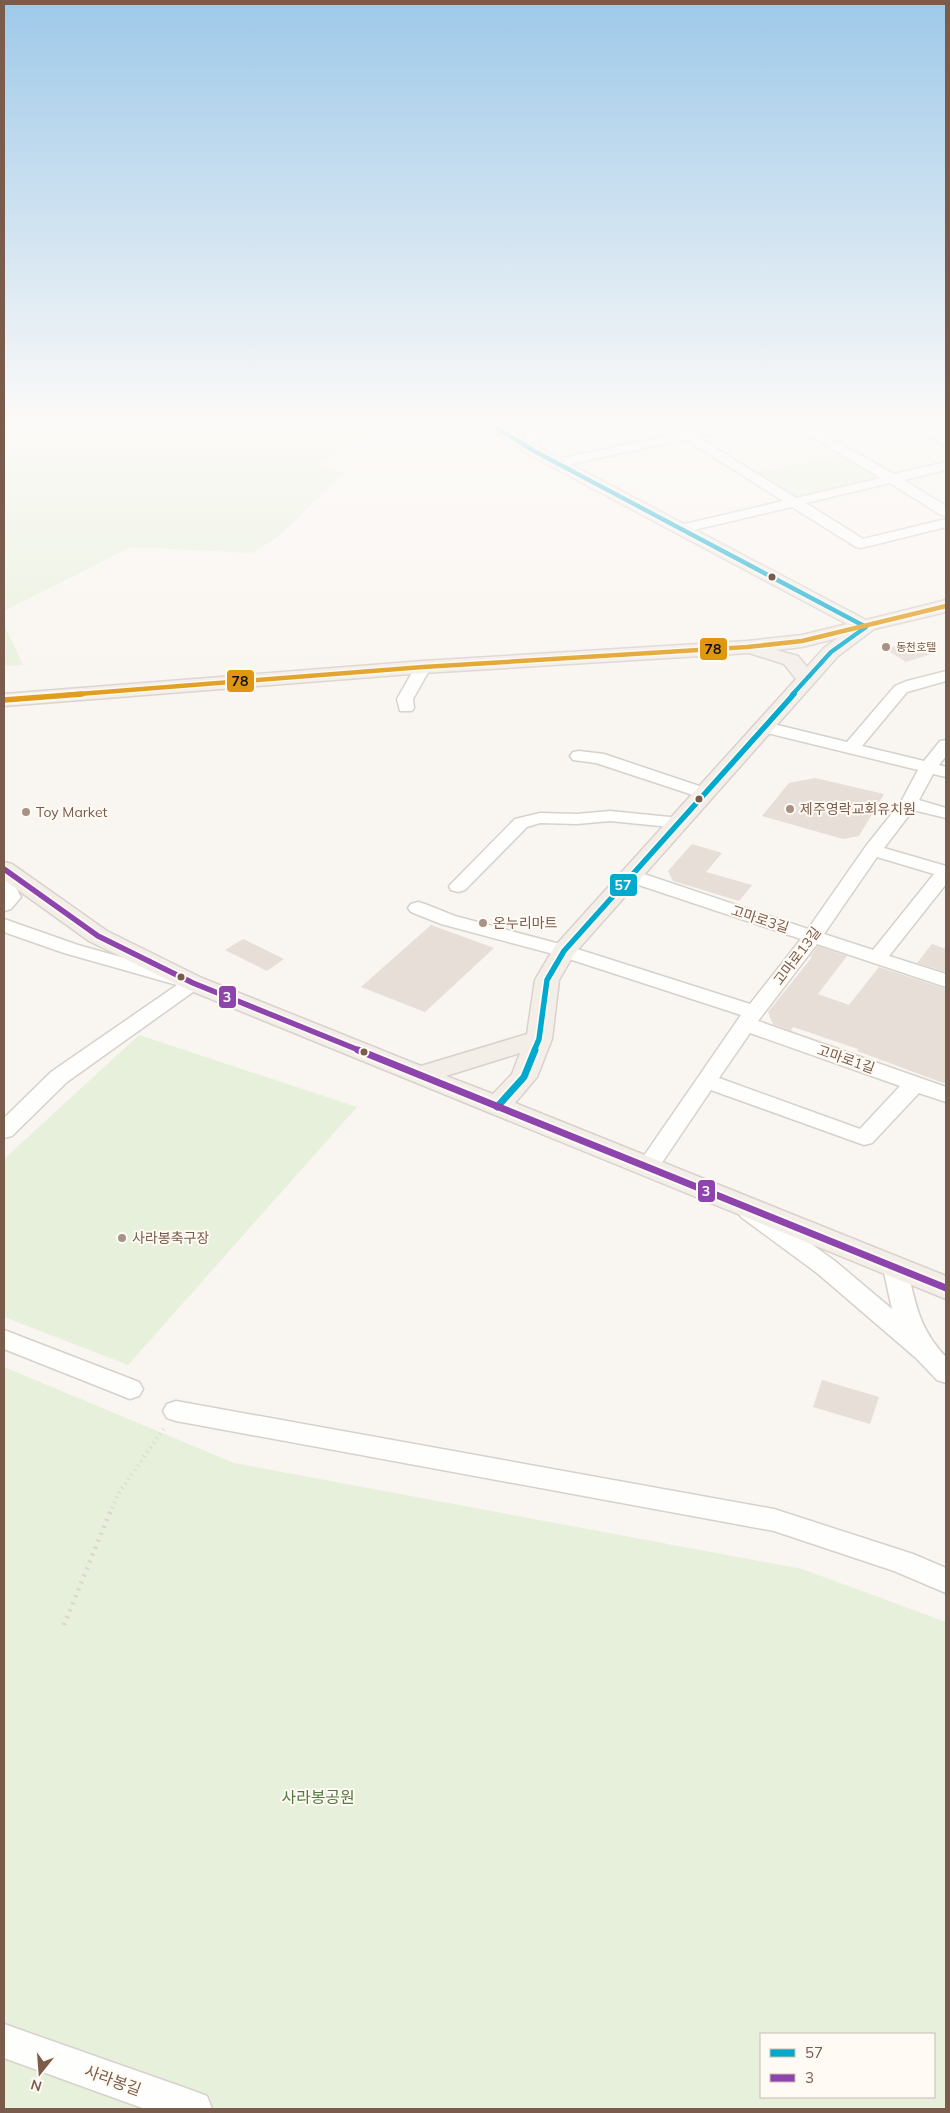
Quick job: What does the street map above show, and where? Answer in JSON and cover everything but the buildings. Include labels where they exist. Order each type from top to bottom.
[{"type":"main road","points":[[662,519],[866,627]]},
{"type":"main road","points":[[4,700],[422,667],[747,647],[802,641],[945,608]]},
{"type":"main road","points":[[497,1106],[524,1077],[539,1039],[547,980],[564,952],[831,652],[866,627]]},
{"type":"main road","points":[[747,647],[792,660],[807,681]]},
{"type":"main road","points":[[4,869],[98,936],[192,984],[946,1288]]},
{"type":"main road","points":[[419,1075],[539,1039]]},
{"type":"street","points":[[682,529],[723,519]]},
{"type":"street","points":[[821,519],[861,544],[946,523]]},
{"type":"street","points":[[406,708],[405,699],[422,667]]},
{"type":"street","points":[[850,748],[901,689],[946,676]]},
{"type":"street","points":[[765,727],[937,770]]},
{"type":"street","name":"고마로13길","points":[[647,1168],[750,1018],[813,936],[873,850],[937,770],[946,745]]},
{"type":"street","points":[[579,756],[598,758],[705,794]]},
{"type":"street","points":[[909,803],[946,813]]},
{"type":"street","points":[[458,886],[521,823],[530,820],[610,816],[680,823]]},
{"type":"street","points":[[873,850],[946,872],[876,958]]},
{"type":"street","name":"고마로3길","points":[[632,876],[946,981]]},
{"type":"street","points":[[4,884],[10,897],[4,905]]},
{"type":"street","name":"고마로1길","points":[[418,908],[448,920],[564,952],[750,1018],[946,1095]]},
{"type":"street","points":[[4,925],[71,949],[192,984]]},
{"type":"street","points":[[4,1131],[59,1077],[192,984]]},
{"type":"street","points":[[706,1081],[864,1138],[915,1084]]},
{"type":"street","points":[[742,1207],[826,1267],[925,1351],[946,1373]]},
{"type":"street","points":[[895,1268],[907,1319],[925,1351]]},
{"type":"street","points":[[4,1339],[130,1389]]},
{"type":"street","points":[[176,1411],[774,1520],[903,1562],[946,1581]]},
{"type":"street","name":"사라봉길","points":[[4,2040],[194,2109]]},
{"type":"path","points":[[64,1625],[117,1496],[176,1411]]},
{"type":"green space","points":[[4,519],[297,519],[279,536],[252,553],[131,547],[4,611]]},
{"type":"green space","points":[[4,624],[23,665],[4,666]]},
{"type":"green space","name":"사라봉축구장","points":[[139,1035],[357,1107],[128,1365],[4,1317],[4,1159]]},
{"type":"green space","name":"사라봉공원","points":[[4,1367],[234,1463],[802,1569],[946,1622],[946,2109],[4,2109]]},
{"type":"transit line","name":"57","points":[[497,1107],[524,1077],[539,1039],[547,980],[564,951],[831,652],[866,627],[662,519]]},
{"type":"transit line","name":"78","points":[[4,700],[423,667],[747,647],[802,641],[946,606]]},
{"type":"transit line","name":"3","points":[[4,869],[98,936],[193,983],[946,1288]]},
{"type":"place","name":"동천호텔","points":[[886,647]]},
{"type":"place","name":"제주영락교회유치원","points":[[790,809]]},
{"type":"place","name":"Toy Market","points":[[26,812]]},
{"type":"place","name":"온누리마트","points":[[483,923]]},
{"type":"place","name":"사라봉축구장","points":[[122,1238]]}]
